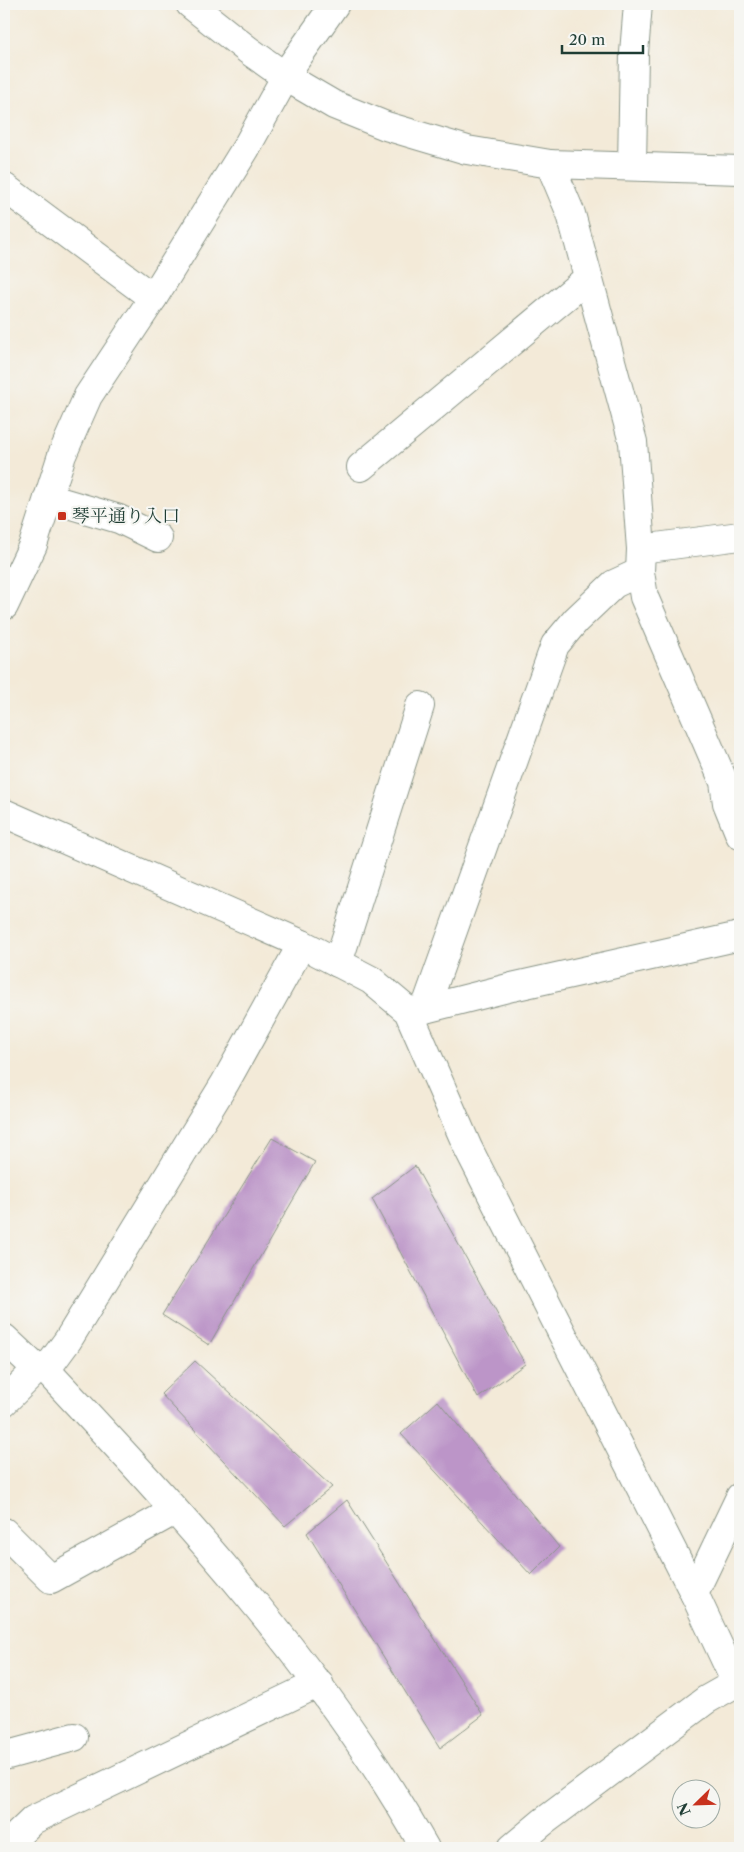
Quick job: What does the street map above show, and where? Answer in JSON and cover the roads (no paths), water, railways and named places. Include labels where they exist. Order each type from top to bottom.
[{"type":"street","points":[[190,4],[248,50],[286,77],[334,105],[386,126],[467,150],[550,164],[740,170]]},
{"type":"street","points":[[4,606],[33,545],[62,455],[88,396],[153,298],[246,148],[292,65],[335,4]]},
{"type":"street","points":[[632,166],[634,53],[638,4]]},
{"type":"street","points":[[550,164],[571,214],[633,442],[644,597],[724,782],[727,803],[740,835]]},
{"type":"street","points":[[4,187],[153,298]]},
{"type":"street","points":[[361,467],[588,278]]},
{"type":"street","points":[[48,498],[119,520],[158,538]]},
{"type":"street","points":[[417,1010],[555,644],[576,620],[641,561],[740,536]]},
{"type":"street","points":[[338,963],[420,706]]},
{"type":"street","points":[[4,813],[302,944],[372,980],[417,1010],[468,1148],[694,1593],[738,1684],[706,1700],[543,1822],[512,1848]]},
{"type":"street","points":[[417,1010],[740,936]]},
{"type":"street","points":[[4,1402],[42,1370],[73,1332],[225,1083],[302,944]]},
{"type":"street","points":[[4,1338],[42,1370],[113,1441],[256,1604],[319,1682],[400,1803],[425,1848]]},
{"type":"street","points":[[694,1593],[740,1497]]},
{"type":"street","points":[[4,1532],[51,1579],[174,1511]]},
{"type":"street","points":[[4,1848],[33,1820],[319,1682]]},
{"type":"street","points":[[4,1756],[74,1737]]},
{"type":"place","name":"琴平通り入口","points":[[62,516]]}]
